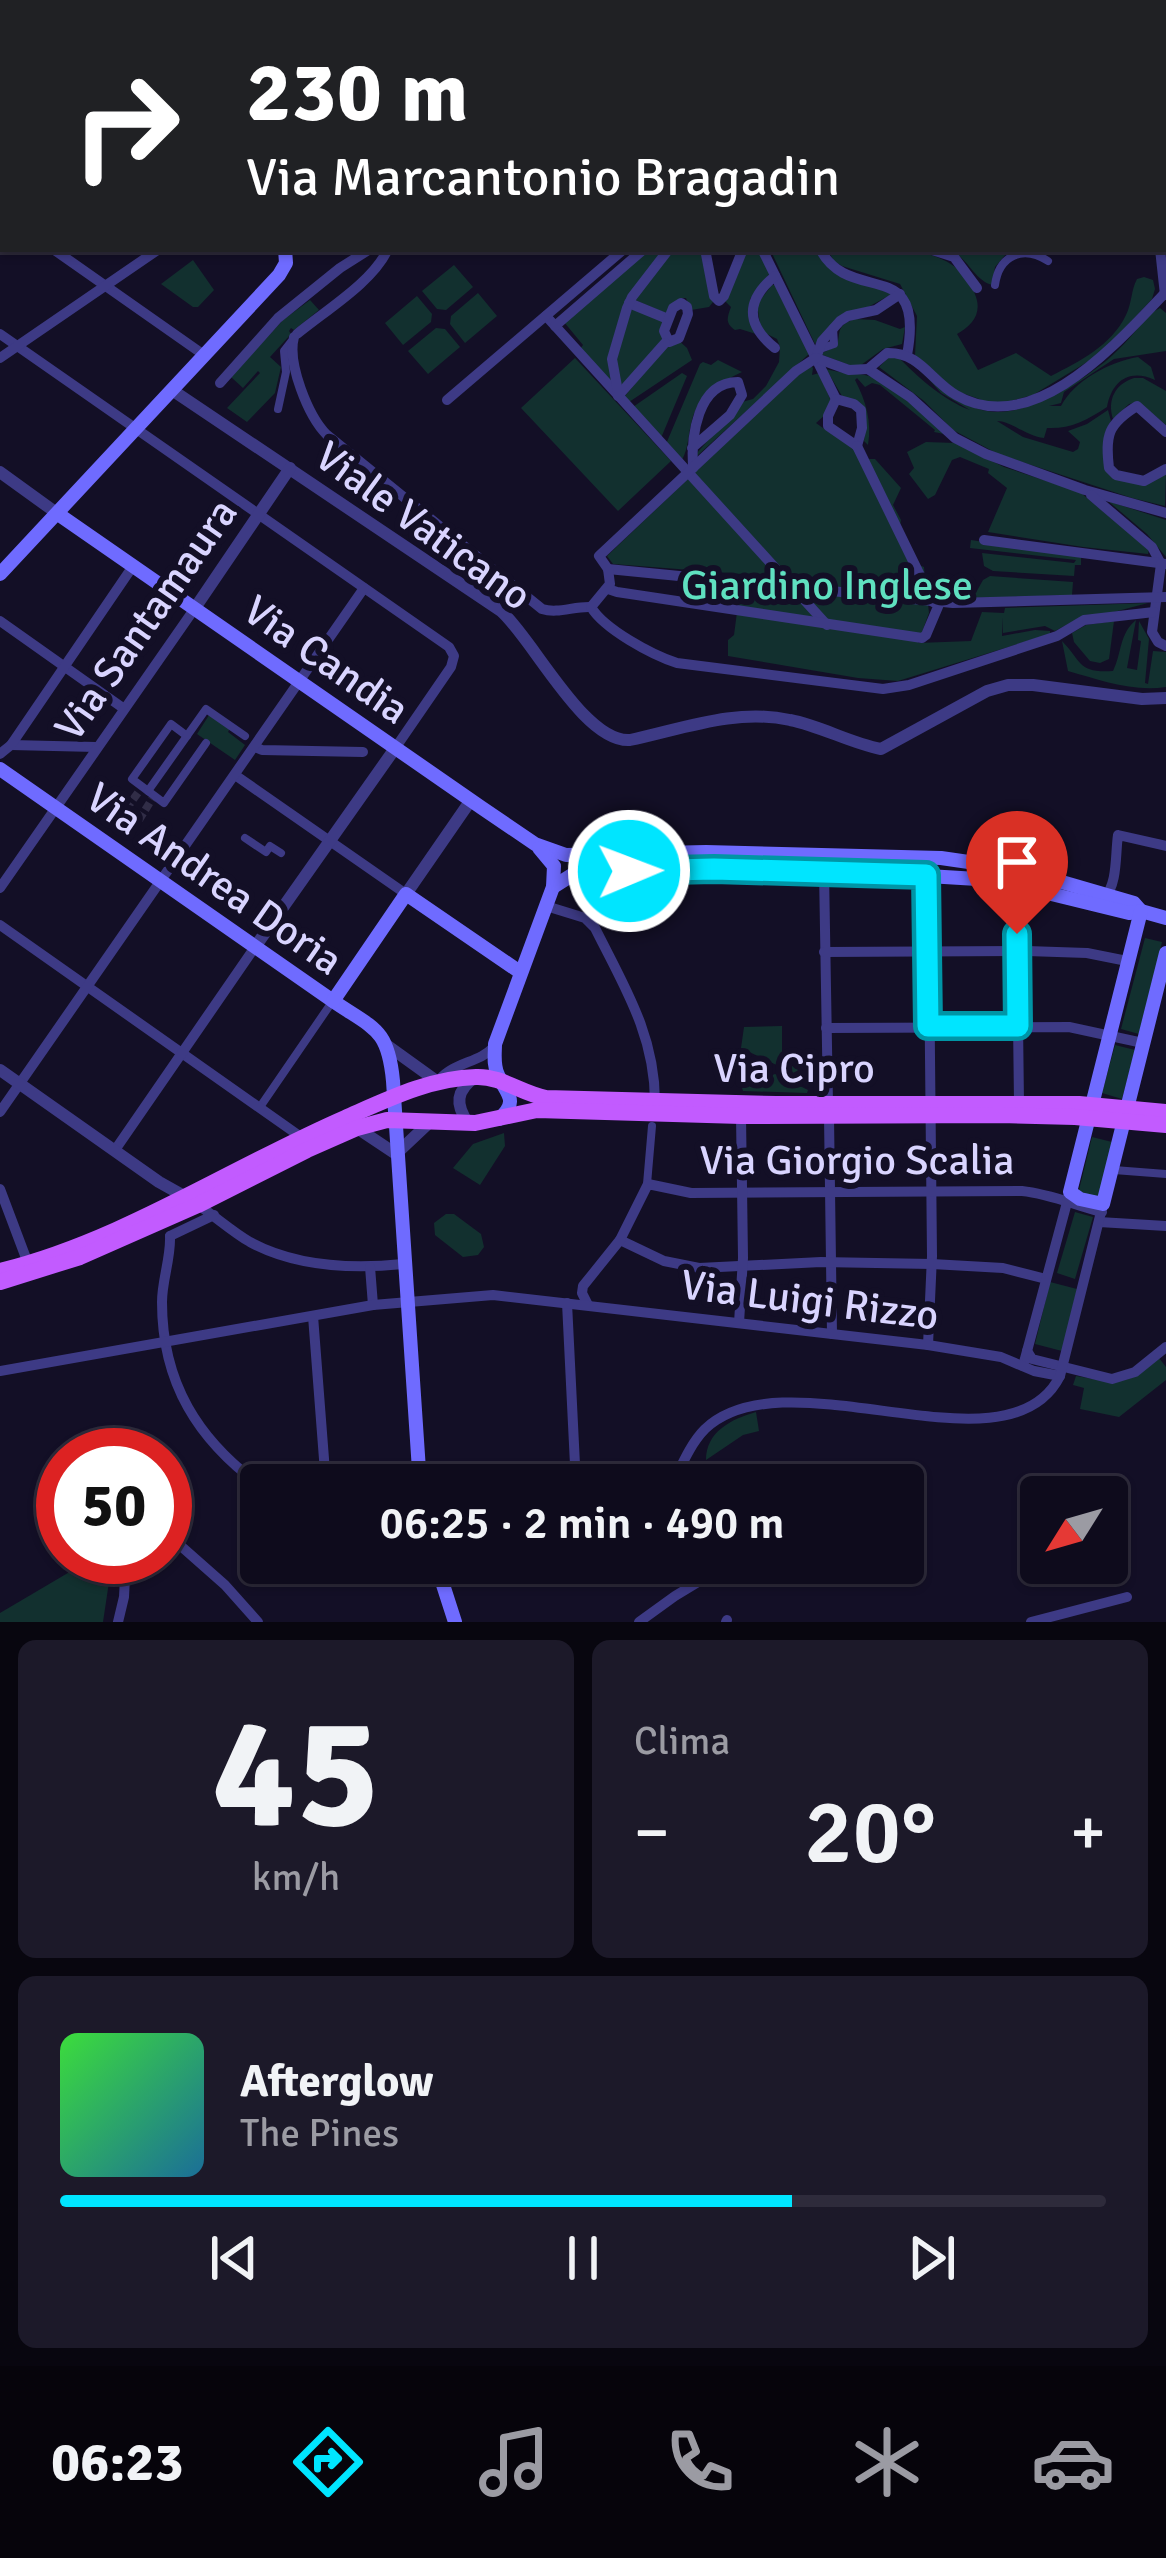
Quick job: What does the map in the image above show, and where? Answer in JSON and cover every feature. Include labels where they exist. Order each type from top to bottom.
[{"type":"main road","points":[[0,574],[282,271],[285,252]]},
{"type":"main road","name":"Via Candia","points":[[58,514],[535,844],[561,854],[626,854]]},
{"type":"main road","name":"Via Andrea Doria","points":[[0,770],[333,1000],[379,1033],[388,1046]]},
{"type":"main road","points":[[0,1282],[94,1238],[163,1222],[357,1128],[394,1120],[499,1120],[511,1103],[495,1066],[495,1044],[553,887],[554,866],[535,844]]},
{"type":"main road","points":[[626,854],[706,851],[928,858],[997,865],[1103,900]]},
{"type":"main road","points":[[553,887],[580,873],[629,871],[926,875],[1134,903],[1142,911],[1166,917]]},
{"type":"main road","points":[[333,1000],[406,894],[520,972]]},
{"type":"main road","points":[[1142,911],[1068,1196],[1101,1213],[1166,953]]},
{"type":"main road","points":[[388,1046],[418,1464]]},
{"type":"main road","points":[[198,1205],[301,1137],[393,1099],[438,1082],[476,1077],[501,1080]]},
{"type":"main road","name":"Via Cipro","points":[[501,1080],[546,1098],[829,1110],[1089,1112]]},
{"type":"main road","name":"Via Cipro","points":[[929,1109],[1019,1103],[1089,1112]]},
{"type":"main road","name":"Via Cipro","points":[[499,1120],[536,1110],[741,1117],[829,1110]]},
{"type":"main road","points":[[1089,1112],[1166,1125]]},
{"type":"main road","points":[[1125,1115],[1166,1112]]},
{"type":"main road","points":[[0,1270],[30,1269]]},
{"type":"main road","points":[[443,1584],[455,1622]]},
{"type":"street","points":[[56,252],[205,355]]},
{"type":"street","points":[[0,358],[155,252]]},
{"type":"street","points":[[220,383],[278,318],[365,252]]},
{"type":"street","points":[[278,409],[286,372],[284,351],[382,264],[387,252]]},
{"type":"street","points":[[550,321],[621,252]]},
{"type":"street","points":[[447,400],[640,252]]},
{"type":"street","points":[[618,396],[612,359],[629,303],[667,252]]},
{"type":"street","points":[[706,252],[715,298],[720,301],[742,252]]},
{"type":"street","points":[[608,589],[826,625],[926,635],[937,602],[856,446],[828,426],[836,399],[763,252]]},
{"type":"street","points":[[822,252],[841,273],[900,294],[911,324],[908,355]]},
{"type":"street","points":[[938,252],[954,257],[977,288]]},
{"type":"street","points":[[995,285],[1010,252],[1028,252],[1048,260]]},
{"type":"street","points":[[868,369],[887,353],[908,355],[953,394],[993,408],[1012,407],[1094,364],[1165,295],[1160,252]]},
{"type":"street","points":[[775,276],[760,289],[753,307],[757,329],[775,349]]},
{"type":"street","points":[[689,461],[817,354],[821,340],[843,319],[876,310],[900,294]]},
{"type":"street","points":[[629,303],[668,319]]},
{"type":"street","points":[[550,321],[618,396],[689,461],[826,625]]},
{"type":"street","points":[[0,334],[449,647],[454,656],[451,667],[115,1150]]},
{"type":"street","points":[[294,338],[298,379],[317,424],[332,439],[542,609],[591,607]]},
{"type":"street","points":[[618,396],[665,343]]},
{"type":"street","points":[[817,354],[849,370],[868,369],[968,446],[1085,490],[1166,513]]},
{"type":"street","points":[[591,607],[610,584],[608,569],[599,556],[689,461],[730,416],[742,394],[740,384],[730,381],[704,404],[696,420],[689,461]]},
{"type":"street","name":"Viale Vaticano","points":[[172,390],[504,613],[558,686],[605,734],[617,740],[758,716],[797,721],[881,748],[987,691],[1008,685],[1142,700],[1166,698]]},
{"type":"street","points":[[836,399],[861,410],[856,446]]},
{"type":"street","points":[[1166,432],[1137,406],[1112,427],[1106,440],[1109,468],[1116,475],[1144,481],[1166,469]]},
{"type":"street","name":"Via Santamaura","points":[[0,888],[290,468]]},
{"type":"street","points":[[0,472],[58,514]]},
{"type":"street","points":[[1085,490],[1152,547],[1163,564],[1152,635],[1166,646]]},
{"type":"street","points":[[984,540],[1163,564]]},
{"type":"street","points":[[0,754],[11,745],[134,566]]},
{"type":"street","points":[[608,569],[937,602],[1161,597]]},
{"type":"street","points":[[632,595],[649,580],[736,589]]},
{"type":"street","points":[[0,1112],[364,588]]},
{"type":"street","points":[[591,607],[601,621],[677,663],[883,689],[909,685],[1057,636],[1084,620],[1154,612]]},
{"type":"street","points":[[0,621],[123,708]]},
{"type":"street","points":[[147,793],[206,709],[245,736]]},
{"type":"street","points":[[171,724],[188,734],[207,745],[164,803],[132,779],[171,724]]},
{"type":"street","points":[[363,752],[370,729]]},
{"type":"street","points":[[11,745],[96,747]]},
{"type":"street","points":[[255,747],[363,752]]},
{"type":"street","points":[[363,752],[378,772]]},
{"type":"street","points":[[235,776],[406,894],[471,800]]},
{"type":"street","points":[[1103,900],[1113,883],[1118,835],[1166,846]]},
{"type":"street","points":[[245,838],[266,852],[270,846],[281,853]]},
{"type":"street","points":[[626,854],[623,862],[629,871]]},
{"type":"street","points":[[928,858],[932,1264],[928,1345]]},
{"type":"street","points":[[824,871],[832,1334]]},
{"type":"street","points":[[1019,1103],[1017,950],[1025,887]]},
{"type":"street","points":[[546,906],[592,924],[649,1042],[655,1102]]},
{"type":"street","points":[[0,926],[301,1137]]},
{"type":"street","points":[[824,952],[1088,952],[1127,961]]},
{"type":"street","points":[[260,1107],[333,1000]]},
{"type":"street","points":[[826,1028],[1070,1027],[1143,1043]]},
{"type":"street","points":[[388,1046],[438,1082],[450,1069],[487,1054],[495,1044]]},
{"type":"street","points":[[0,1070],[248,1241],[319,1263],[403,1264]]},
{"type":"street","points":[[468,1123],[458,1095],[476,1077]]},
{"type":"street","points":[[739,1323],[741,1117]]},
{"type":"street","points":[[357,1128],[396,1154],[431,1121]]},
{"type":"street","points":[[595,1306],[582,1292],[584,1285],[620,1240],[647,1184],[652,1126]]},
{"type":"street","points":[[1112,1170],[1166,1174]]},
{"type":"street","name":"Via Giorgio Scalia","points":[[647,1184],[682,1192],[931,1190],[1068,1196]]},
{"type":"street","points":[[0,1189],[30,1269]]},
{"type":"street","points":[[1017,1363],[1027,1352],[1068,1196]]},
{"type":"street","points":[[198,1205],[163,1222],[165,1342],[177,1385],[194,1420],[240,1469]]},
{"type":"street","points":[[684,1464],[700,1435],[733,1412],[793,1402],[926,1415],[1004,1416],[1040,1403],[1061,1372],[1101,1213],[1166,1226]]},
{"type":"street","points":[[620,1240],[688,1268],[832,1262],[932,1264],[1003,1268],[1046,1279]]},
{"type":"street","points":[[370,1267],[373,1305]]},
{"type":"street","points":[[0,1371],[373,1305],[493,1295],[564,1302],[575,1464]]},
{"type":"street","name":"Via Luigi Rizzo","points":[[564,1302],[928,1345],[1061,1372]]},
{"type":"street","points":[[313,1316],[324,1464]]},
{"type":"street","points":[[1027,1352],[1061,1372],[1116,1379],[1132,1374],[1166,1347]]},
{"type":"street","points":[[192,1556],[258,1622]]},
{"type":"street","points":[[118,1622],[125,1584]]},
{"type":"street","points":[[639,1622],[694,1584]]},
{"type":"street","points":[[1031,1622],[1127,1597]]},
{"type":"green space","points":[[645,252],[662,252],[629,296],[612,383],[580,349],[583,345],[564,322]]},
{"type":"green space","points":[[672,252],[702,252],[713,302],[709,307],[691,310],[686,298],[681,298],[668,314],[635,300]]},
{"type":"green space","points":[[744,252],[760,252],[770,273],[750,299],[756,334],[732,327],[728,320],[731,307],[724,300]]},
{"type":"green space","points":[[771,252],[816,252],[840,275],[892,294],[826,330],[815,344]]},
{"type":"green space","points":[[829,252],[917,252],[952,265],[976,297],[974,319],[957,334],[978,370],[1016,353],[1051,376],[1112,336],[1126,315],[1137,279],[1153,280],[1155,289],[1152,299],[1102,353],[1033,395],[996,405],[948,388],[915,355],[917,316],[900,284],[834,261]]},
{"type":"green space","points":[[953,252],[1006,254],[995,267],[992,285]]},
{"type":"green space","points":[[193,260],[214,290],[198,307],[161,284]]},
{"type":"green space","points":[[454,265],[473,287],[446,310],[437,309],[422,291]]},
{"type":"green space","points":[[772,285],[809,354],[697,456],[742,402],[753,399],[766,386],[779,362],[777,339],[761,331],[757,304]]},
{"type":"green space","points":[[478,293],[497,316],[465,343],[450,324],[451,316]]},
{"type":"green space","points":[[417,296],[432,314],[431,322],[403,345],[385,323]]},
{"type":"green space","points":[[310,300],[319,310],[291,328],[270,357],[281,367],[275,393],[247,422],[227,408],[260,373],[243,388],[231,377],[283,320]]},
{"type":"green space","points":[[632,308],[665,321],[665,339],[621,387],[616,356]]},
{"type":"green space","points":[[1160,308],[1166,313],[1166,351],[1114,359],[1064,392],[1061,403],[1049,406],[1061,406],[1083,381],[1104,368],[1138,357],[1151,367],[1155,380],[1123,379],[1107,407],[1078,423],[1047,428],[1044,438],[997,421],[1023,437],[1073,452],[1080,442],[1068,431],[1108,410],[1111,421],[1105,443],[1119,479],[1166,473],[1165,506],[998,454],[953,430],[879,367],[889,357],[898,357],[931,387],[960,406],[970,410],[941,393],[917,366],[968,405],[987,411],[1018,409],[1050,397],[1094,370]]},
{"type":"green space","points":[[854,319],[905,327],[902,344],[883,349],[861,365],[820,354],[837,346],[842,327]]},
{"type":"green space","points":[[436,328],[445,329],[460,347],[428,374],[408,351]]},
{"type":"green space","points":[[678,340],[692,360],[629,402],[625,396],[668,344]]},
{"type":"green space","points":[[575,358],[671,461],[618,511],[521,408]]},
{"type":"green space","points":[[718,360],[742,372],[718,385],[699,404],[682,460],[666,444],[700,364]]},
{"type":"green space","name":"Giardino Inglese","points":[[811,366],[831,401],[816,423],[868,459],[875,459],[901,488],[893,505],[901,520],[898,537],[916,564],[924,567],[929,613],[918,643],[971,641],[982,612],[1004,613],[1005,608],[1148,603],[1085,615],[1055,631],[1045,626],[1003,633],[1003,617],[1002,636],[1035,630],[1050,634],[898,681],[728,656],[742,574],[613,564],[607,556]]},
{"type":"green space","points":[[826,369],[887,384],[944,434],[934,432],[880,385],[865,387],[857,378],[869,420],[868,445],[864,441],[866,423]]},
{"type":"green space","points":[[682,373],[687,376],[661,438],[633,407]]},
{"type":"green space","points":[[1134,378],[1166,391],[1166,425],[1139,402],[1129,404],[1113,419],[1114,394]]},
{"type":"green space","points":[[926,442],[955,443],[1004,467],[1080,492],[1149,550],[1148,554],[988,532],[1007,488],[989,469],[960,457],[952,460],[935,495],[928,499],[909,474],[914,468],[907,452]]},
{"type":"green space","points":[[1108,501],[1166,520],[1166,557],[1147,534]]},
{"type":"green space","points":[[971,540],[1081,557],[1081,565],[1075,565],[1074,576],[993,571],[984,566],[982,553],[1076,560],[970,548]]},
{"type":"green space","points":[[990,576],[1073,582],[1072,595],[973,598]]},
{"type":"green space","points":[[1136,620],[1127,668],[1137,670],[1139,621],[1149,639],[1145,683],[1153,651],[1166,652],[1166,687],[1128,687],[1068,671],[1062,641],[1087,668],[1113,671]]},
{"type":"green space","points":[[1114,621],[1109,659],[1090,661],[1072,633],[1086,625]]},
{"type":"green space","points":[[211,712],[231,726],[228,732],[245,745],[235,760],[197,734]]},
{"type":"green space","points":[[1145,938],[1162,942],[1139,1034],[1121,1029]]},
{"type":"green space","points":[[782,1026],[782,1060],[804,1073],[813,1071],[812,1082],[741,1048],[744,1027]]},
{"type":"green space","points":[[1115,1045],[1135,1050],[1122,1099],[1102,1093]]},
{"type":"green space","points":[[756,1065],[762,1079],[775,1074],[807,1093],[743,1091],[739,1078],[744,1068]]},
{"type":"green space","points":[[504,1133],[505,1146],[480,1185],[453,1168],[473,1144]]},
{"type":"green space","points":[[1092,1137],[1112,1142],[1098,1199],[1078,1194]]},
{"type":"green space","points":[[1075,1212],[1093,1217],[1075,1279],[1057,1273]]},
{"type":"green space","points":[[454,1214],[481,1234],[484,1247],[478,1255],[463,1257],[435,1235],[434,1223]]},
{"type":"green space","points":[[1050,1282],[1077,1289],[1062,1351],[1035,1344]]},
{"type":"green space","points":[[1159,1358],[1166,1367],[1166,1380],[1119,1417],[1080,1409],[1084,1388],[1073,1385],[1076,1376],[1121,1381]]},
{"type":"green space","points":[[756,1412],[759,1431],[743,1435],[706,1460],[715,1434]]},
{"type":"green space","points":[[49,1584],[109,1584],[103,1622],[0,1622],[0,1613]]},
{"type":"tunnel","points":[[126,809],[140,790]]},
{"type":"tunnel","points":[[139,820],[152,799]]},
{"type":"route","points":[[629,871],[926,875],[928,1026],[1018,1026],[1017,934]]}]
